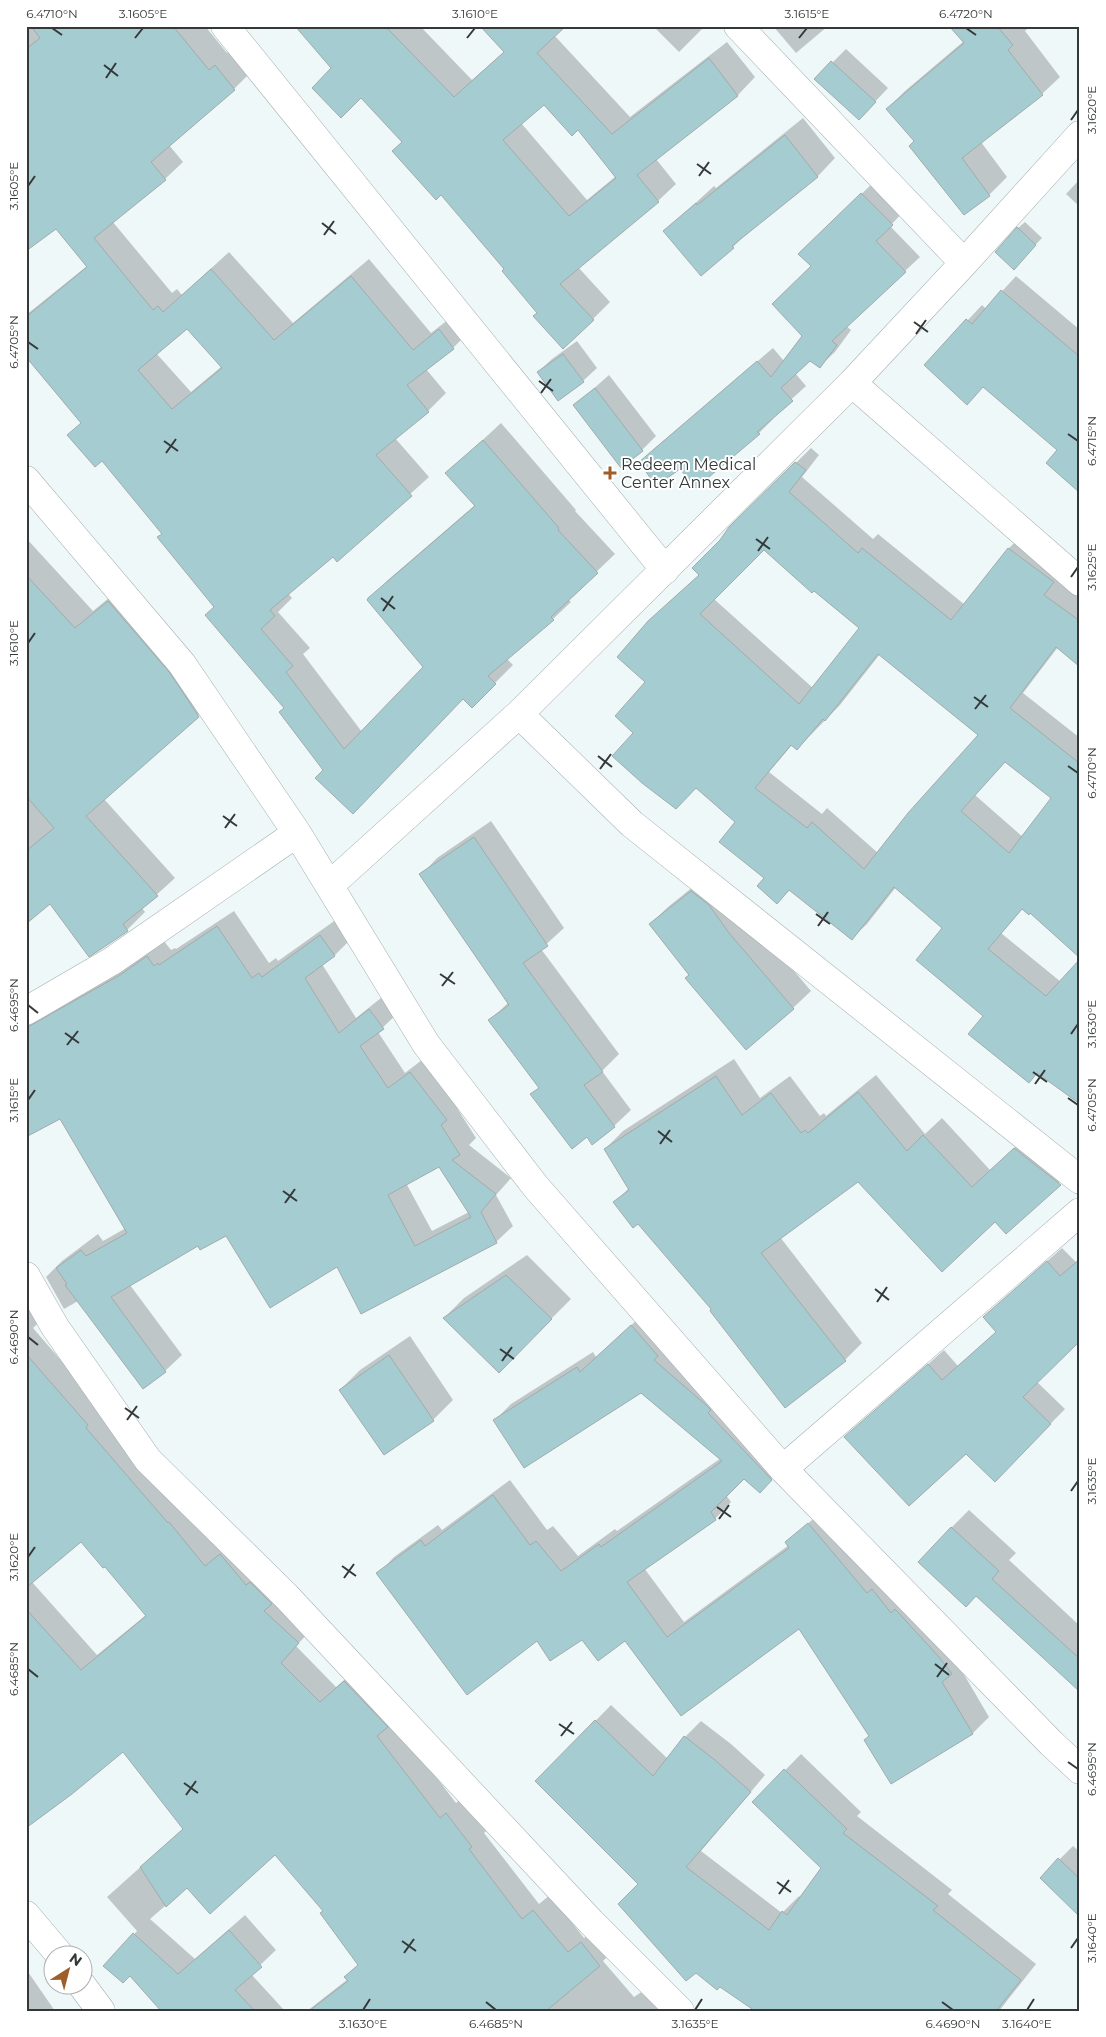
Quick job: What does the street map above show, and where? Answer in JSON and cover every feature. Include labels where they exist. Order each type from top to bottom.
[{"type":"street","points":[[225,26],[665,570]]},
{"type":"street","points":[[738,26],[964,263]]},
{"type":"street","points":[[330,885],[519,714],[852,383],[1080,135]]},
{"type":"street","points":[[852,383],[1080,582]]},
{"type":"street","points":[[26,480],[182,664],[297,833],[426,1044],[536,1187],[783,1469],[1051,1744],[1080,1770]]},
{"type":"street","points":[[519,714],[632,824],[1080,1180]]},
{"type":"street","points":[[26,1011],[112,961],[297,833]]},
{"type":"street","points":[[783,1469],[1080,1212]]},
{"type":"street","points":[[26,1276],[55,1327],[148,1460],[286,1596],[591,1922],[680,2011]]},
{"type":"street","points":[[26,1915],[51,1944]]},
{"type":"street","points":[[88,1994],[101,2011]]},
{"type":"building","points":[[31,26],[173,26],[209,70],[215,65],[235,90],[151,162],[166,180],[94,238],[153,310],[158,306],[163,312],[211,269],[274,340],[351,276],[413,350],[439,329],[454,349],[407,385],[429,412],[376,455],[412,496],[337,562],[333,557],[270,610],[275,616],[261,629],[293,666],[286,672],[344,749],[423,667],[367,600],[475,506],[445,473],[483,440],[559,528],[558,530],[598,573],[551,617],[554,620],[488,676],[496,684],[472,708],[463,699],[353,814],[315,778],[323,770],[279,712],[284,708],[205,615],[214,607],[157,537],[162,534],[102,461],[95,467],[67,435],[81,423],[26,357],[26,317],[87,267],[56,229],[26,251],[26,49],[40,38]],"holes":[[[187,329],[222,368],[172,409],[138,370]]]},
{"type":"building","points":[[295,26],[385,26],[454,97],[504,52],[480,26],[566,26],[537,53],[612,134],[709,58],[738,96],[637,175],[659,202],[560,284],[594,320],[563,349],[533,316],[537,313],[502,271],[504,269],[441,195],[436,200],[392,151],[402,142],[361,98],[341,118],[312,88],[331,68]],"holes":[[[544,105],[572,136],[578,130],[616,178],[569,216],[503,140]]]},
{"type":"building","points":[[949,26],[997,26],[1013,45],[1008,50],[1043,95],[962,158],[990,196],[964,215],[909,146],[914,141],[886,109],[964,43]]},
{"type":"building","points":[[831,61],[876,102],[859,120],[814,79]]},
{"type":"building","points":[[785,135],[818,177],[732,246],[734,248],[701,276],[663,231],[696,203],[697,205]]},
{"type":"building","points":[[861,193],[893,225],[876,241],[906,272],[832,341],[837,345],[820,368],[810,361],[781,388],[793,401],[757,432],[760,434],[696,488],[680,469],[656,486],[639,462],[757,361],[771,377],[802,336],[772,304],[811,266],[798,254]]},
{"type":"building","points":[[1017,227],[1036,245],[1014,270],[995,252]]},
{"type":"building","points":[[1001,290],[1080,357],[1080,493],[1046,463],[1057,450],[983,387],[967,405],[924,365],[966,319],[972,324]]},
{"type":"building","points":[[563,354],[584,382],[558,401],[537,372]]},
{"type":"building","points":[[595,388],[643,451],[621,468],[573,405]]},
{"type":"building","points":[[795,462],[806,470],[789,492],[858,553],[862,548],[951,620],[1008,548],[1054,582],[1044,595],[1080,621],[1080,667],[1056,647],[1010,708],[1080,762],[1080,958],[1030,913],[1029,915],[1022,909],[988,949],[1046,996],[1080,959],[1080,1104],[1037,1073],[1029,1083],[968,1034],[983,1016],[916,960],[942,928],[894,887],[852,940],[789,890],[777,904],[757,886],[764,878],[719,842],[735,822],[696,788],[676,809],[642,783],[612,756],[633,733],[615,716],[645,682],[617,657],[648,621],[699,575],[692,568],[720,540],[729,527]],"holes":[[[764,550],[812,593],[814,591],[859,628],[799,704],[700,614]],[[878,654],[978,735],[908,813],[864,869],[812,822],[807,828],[755,788],[791,745],[797,750],[823,719],[825,721]],[[1005,762],[1051,798],[1009,853],[961,811]]]},
{"type":"building","points":[[26,575],[75,628],[108,601],[170,673],[199,717],[86,816],[158,896],[123,924],[128,931],[89,957],[50,904],[26,924],[26,851],[54,828],[26,796]]},
{"type":"building","points":[[474,837],[548,946],[523,963],[603,1072],[584,1085],[615,1127],[592,1145],[587,1137],[572,1149],[530,1094],[539,1088],[488,1020],[509,1005],[419,874]]},
{"type":"building","points":[[691,891],[709,905],[729,933],[794,1009],[746,1050],[685,978],[689,975],[649,924]]},
{"type":"building","points":[[217,926],[252,978],[259,973],[262,977],[320,935],[335,956],[305,978],[339,1033],[369,1009],[384,1029],[360,1046],[388,1088],[410,1072],[447,1120],[441,1125],[460,1155],[452,1160],[496,1194],[481,1212],[497,1243],[361,1314],[337,1267],[270,1308],[226,1236],[200,1250],[198,1246],[111,1297],[166,1372],[143,1389],[65,1285],[67,1284],[56,1268],[81,1250],[86,1256],[127,1233],[60,1119],[26,1137],[26,1028],[120,975],[147,956],[154,966],[158,963],[159,965]],"holes":[[[439,1167],[471,1217],[415,1246],[388,1195]]]},
{"type":"building","points":[[716,1076],[742,1115],[771,1093],[801,1133],[805,1130],[808,1133],[858,1092],[907,1151],[923,1135],[972,1187],[1014,1148],[1061,1185],[1006,1234],[995,1222],[942,1272],[858,1182],[761,1253],[846,1361],[785,1408],[710,1311],[711,1309],[638,1224],[633,1228],[613,1202],[629,1190],[604,1149]]},
{"type":"building","points":[[1080,1259],[1080,1341],[1023,1397],[1051,1424],[995,1482],[966,1454],[909,1506],[844,1437],[928,1364],[942,1380],[996,1332],[983,1317],[1047,1261],[1060,1276]]},
{"type":"building","points":[[506,1275],[552,1319],[499,1373],[443,1318]]},
{"type":"building","points":[[631,1325],[658,1356],[654,1360],[711,1410],[708,1413],[772,1480],[760,1493],[744,1479],[711,1512],[716,1520],[627,1582],[667,1637],[789,1548],[785,1542],[808,1523],[867,1593],[872,1589],[891,1613],[895,1609],[939,1657],[952,1674],[942,1682],[973,1734],[891,1784],[864,1740],[869,1736],[799,1629],[681,1716],[625,1641],[598,1661],[582,1640],[550,1661],[537,1641],[467,1695],[376,1573],[421,1540],[425,1546],[493,1495],[530,1545],[536,1541],[561,1571],[599,1544],[601,1547],[722,1461],[641,1393],[524,1468],[493,1420],[577,1367],[580,1372]]},
{"type":"building","points":[[26,1354],[88,1425],[86,1428],[205,1566],[220,1554],[246,1585],[250,1582],[272,1604],[264,1611],[299,1643],[281,1663],[320,1702],[344,1681],[388,1727],[377,1736],[440,1818],[446,1813],[472,1847],[469,1849],[522,1919],[533,1910],[568,1952],[581,1942],[600,1966],[546,2011],[309,2011],[348,1981],[344,1977],[358,1965],[320,1913],[323,1911],[275,1855],[210,1914],[187,1888],[166,1907],[140,1867],[183,1829],[123,1752],[72,1794],[26,1828],[26,1609],[81,1670],[146,1616],[105,1567],[103,1568],[81,1542],[26,1588]]},
{"type":"building","points":[[389,1355],[434,1421],[384,1455],[339,1390]]},
{"type":"building","points":[[951,1527],[999,1571],[992,1579],[1080,1659],[1080,1692],[976,1596],[966,1607],[918,1562]]},
{"type":"building","points":[[595,1720],[653,1776],[684,1736],[751,1792],[686,1867],[769,1930],[782,1911],[787,1915],[821,1868],[752,1802],[784,1769],[847,1829],[843,1833],[938,1906],[933,1910],[1021,1980],[996,2011],[755,2011],[720,1987],[717,1990],[696,1973],[686,1981],[618,1904],[638,1884],[535,1781]]},
{"type":"building","points":[[1058,1858],[1080,1879],[1080,1917],[1040,1878]]},
{"type":"building","points":[[229,1930],[262,1967],[235,1990],[255,2011],[161,2011],[130,1976],[123,1983],[103,1966],[133,1933],[178,1974]]},
{"type":"place","name":"Redeem Medical Center Annex","points":[[610,473]]}]
